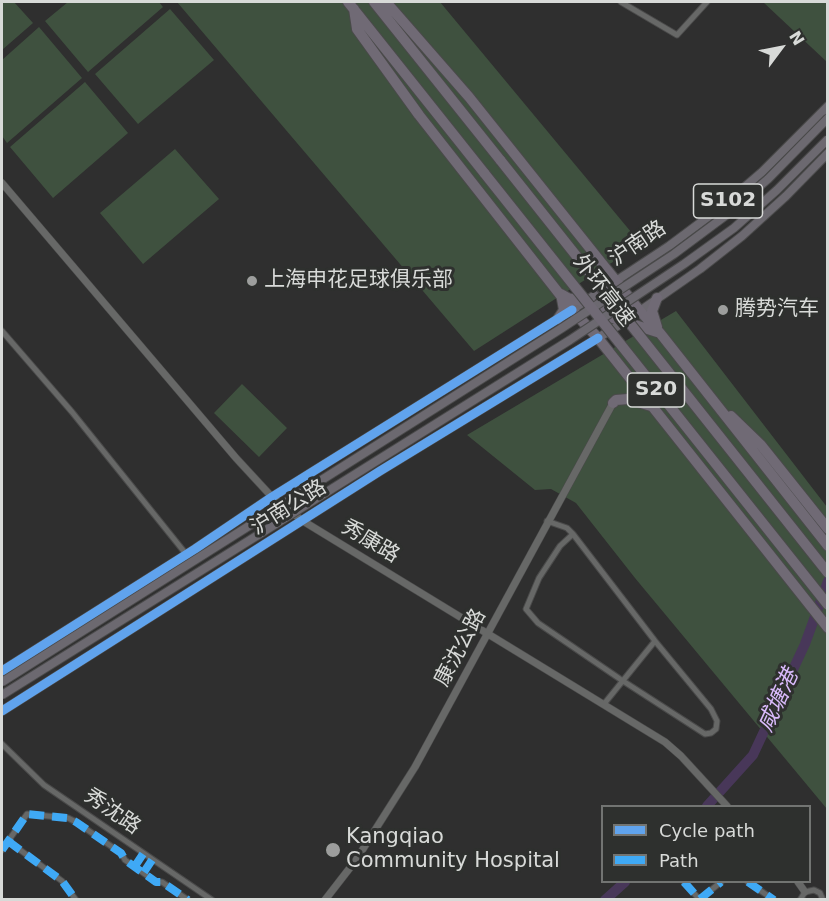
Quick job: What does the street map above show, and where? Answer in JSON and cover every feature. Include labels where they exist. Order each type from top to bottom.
[{"type":"highway","name":"外环高速","points":[[374,2],[828,573]]},
{"type":"highway","points":[[386,2],[454,79],[660,333],[828,546]]},
{"type":"highway","name":"外环高速","points":[[351,5],[828,605]]},
{"type":"highway","points":[[351,5],[357,29],[393,79],[572,310],[598,338],[828,628]]},
{"type":"highway","points":[[559,293],[585,302],[626,311],[640,311]]},
{"type":"highway","points":[[558,319],[565,306],[559,293]]},
{"type":"highway","points":[[657,298],[652,311],[654,323],[660,333]]},
{"type":"highway","points":[[572,310],[598,314],[660,333]]},
{"type":"highway","points":[[613,403],[616,400],[628,399],[652,406]]},
{"type":"highway","points":[[718,407],[737,420],[750,433],[828,529]]},
{"type":"main road","name":"沪南路","points":[[572,310],[669,246],[720,208],[762,172],[828,106]]},
{"type":"main road","points":[[2,682],[562,328],[674,254],[725,216],[768,179],[828,118]]},
{"type":"main road","points":[[2,695],[570,340],[684,264],[734,228],[828,139]]},
{"type":"main road","name":"S102","points":[[598,338],[700,269],[741,236],[828,153]]},
{"type":"main road","name":"沪南公路","points":[[2,671],[272,497],[572,310]]},
{"type":"main road","name":"沪南公路","points":[[2,711],[380,471],[598,338]]},
{"type":"street","points":[[621,2],[677,35],[707,2]]},
{"type":"street","name":"秀康路","points":[[2,183],[236,458],[272,497],[303,521],[665,742],[681,756],[725,805]]},
{"type":"street","points":[[2,331],[72,412],[186,554]]},
{"type":"street","name":"康沈公路","points":[[325,900],[356,860],[415,767],[613,403]]},
{"type":"street","points":[[548,521],[567,528],[573,534],[711,710],[717,721],[716,729],[711,733],[705,734],[623,681],[538,623],[526,609],[539,578],[560,546],[573,534]]},
{"type":"street","points":[[604,704],[655,641]]},
{"type":"street","name":"秀沈路","points":[[2,744],[44,785],[212,900]]},
{"type":"street","points":[[2,850],[27,814],[68,818],[112,847],[125,860],[156,882],[162,882],[188,900]]},
{"type":"street","points":[[8,841],[62,881],[76,900]]},
{"type":"street","points":[[135,866],[143,854]]},
{"type":"street","points":[[144,872],[152,860]]},
{"type":"street","points":[[685,883],[700,899],[720,883]]},
{"type":"street","points":[[749,883],[774,900]]},
{"type":"street","points":[[799,883],[805,892]]},
{"type":"street","points":[[800,900],[805,892],[810,890],[817,891],[823,900]]},
{"type":"green space","points":[[2,2],[14,2],[33,23],[2,50]]},
{"type":"green space","points":[[68,2],[159,2],[163,7],[88,72],[45,21]]},
{"type":"green space","points":[[177,2],[440,2],[641,244],[474,351]]},
{"type":"green space","points":[[763,2],[827,2],[827,62]]},
{"type":"green space","points":[[170,9],[214,60],[138,124],[95,74]]},
{"type":"green space","points":[[39,27],[82,78],[7,143],[2,136],[2,60]]},
{"type":"green space","points":[[85,82],[128,133],[53,198],[10,147]]},
{"type":"green space","points":[[175,149],[219,199],[143,264],[100,213]]},
{"type":"green space","points":[[676,311],[827,507],[827,809],[635,578],[576,503],[551,489],[535,490],[467,435]]},
{"type":"green space","points":[[242,384],[287,428],[259,457],[214,413]]},
{"type":"waterway","name":"咸塘港","points":[[708,805],[753,755],[805,644],[828,581]]},
{"type":"waterway","name":"咸塘港","points":[[605,900],[624,883]]},
{"type":"marked path","points":[[2,850],[27,814],[68,818],[121,853],[125,860],[156,882],[162,882],[188,900]]},
{"type":"marked path","points":[[8,841],[62,881],[76,900]]},
{"type":"marked path","points":[[135,866],[143,854]]},
{"type":"marked path","points":[[144,872],[152,860]]},
{"type":"marked path","points":[[685,883],[700,900]]},
{"type":"marked path","points":[[700,899],[720,883]]},
{"type":"marked path","points":[[749,883],[774,900]]},
{"type":"cycle path","points":[[2,671],[195,549],[272,497],[572,310]]},
{"type":"cycle path","points":[[2,711],[380,471],[598,338]]},
{"type":"place","name":"上海申花足球俱乐部","points":[[252,281]]},
{"type":"place","name":"腾势汽车","points":[[723,310]]},
{"type":"place","name":"Kangqiao Community Hospital","points":[[333,850]]}]
